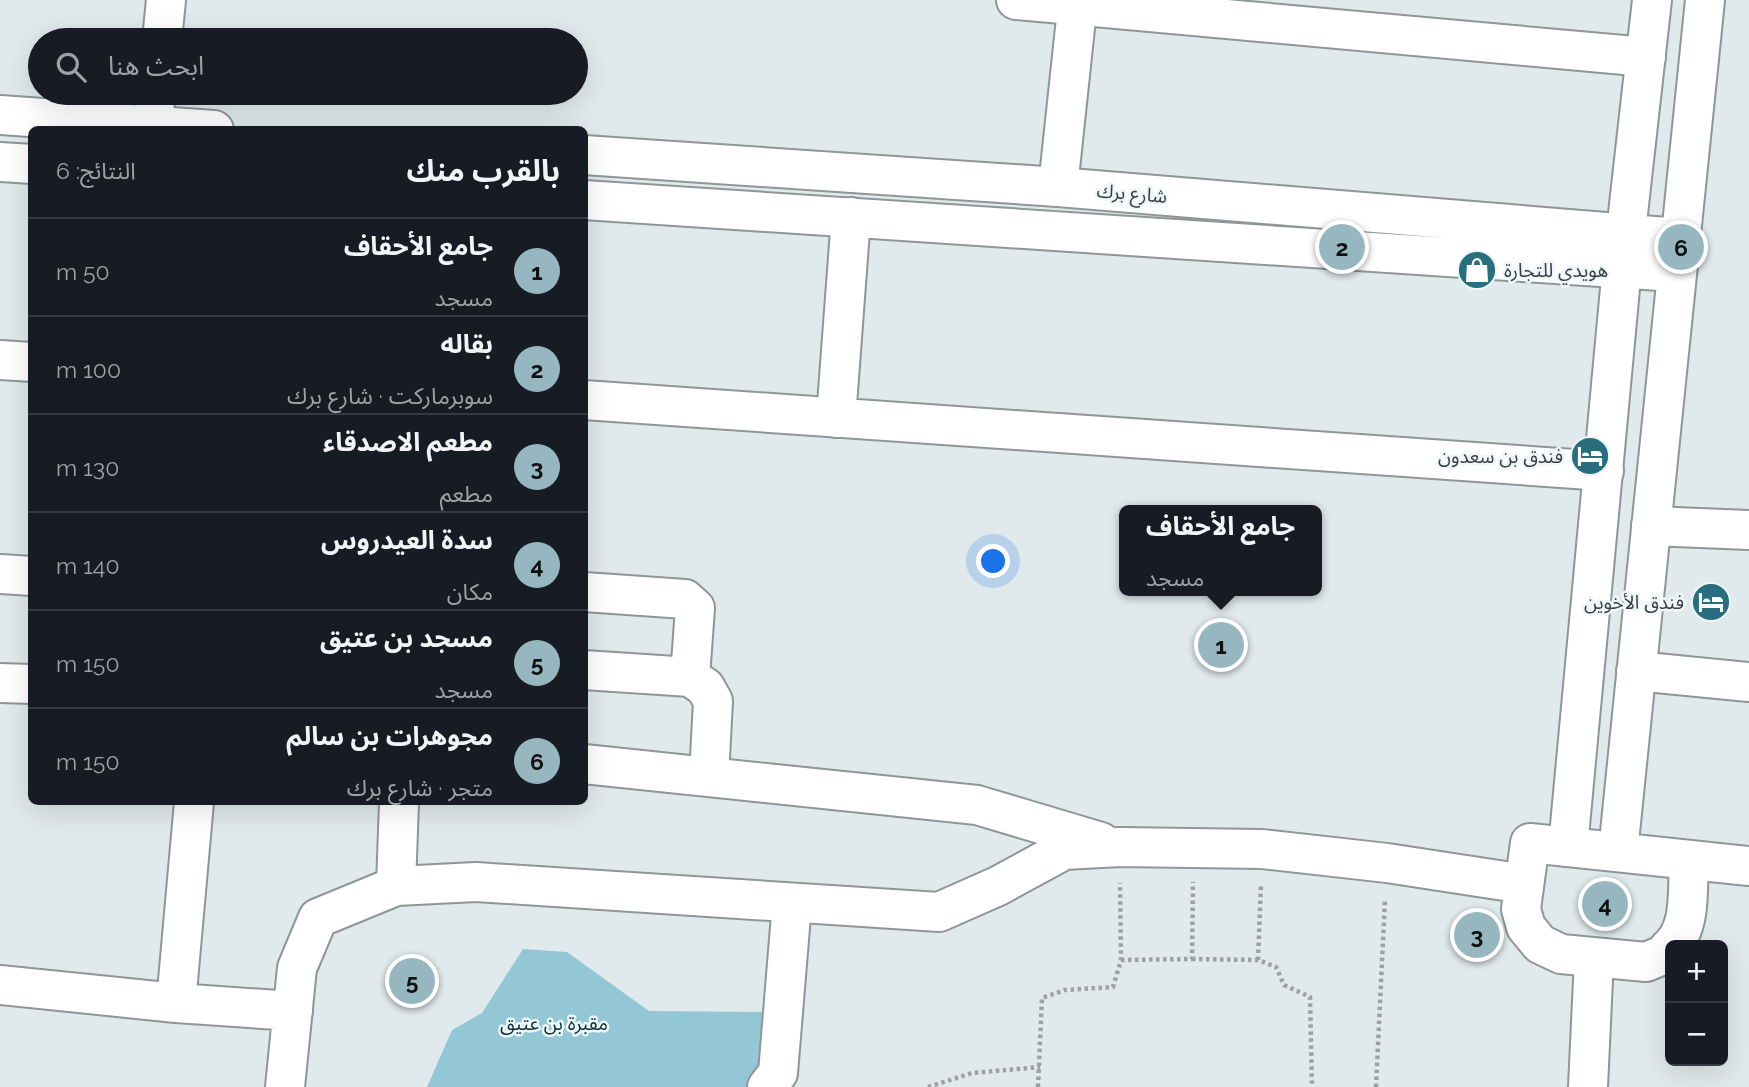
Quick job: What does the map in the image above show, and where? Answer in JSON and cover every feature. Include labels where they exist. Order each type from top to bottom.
[{"type":"street","points":[[163,28],[166,0]]},
{"type":"street","points":[[1016,0],[1078,2],[1646,57]]},
{"type":"street","points":[[1568,847],[1624,250],[1652,0]]},
{"type":"street","points":[[1618,852],[1704,0]]},
{"type":"street","points":[[1058,187],[1078,2]]},
{"type":"street","points":[[0,115],[153,116],[197,126]]},
{"type":"street","name":"شارع برك","points":[[588,155],[1058,187],[1677,255]]},
{"type":"street","points":[[0,162],[28,164]]},
{"type":"street","name":"شارع برك","points":[[588,200],[851,217],[1624,250]]},
{"type":"street","points":[[836,418],[851,217]]},
{"type":"street","points":[[0,360],[28,362]]},
{"type":"street","points":[[588,400],[1604,471]]},
{"type":"street","points":[[1651,526],[1749,530]]},
{"type":"street","points":[[0,574],[28,576]]},
{"type":"street","points":[[588,592],[685,599],[695,608],[691,677]]},
{"type":"street","points":[[588,670],[691,677],[705,687],[713,701],[709,777]]},
{"type":"street","points":[[1636,671],[1749,682]]},
{"type":"street","points":[[0,683],[28,684]]},
{"type":"street","points":[[588,764],[977,804],[1120,847]]},
{"type":"street","points":[[176,1003],[194,805]]},
{"type":"street","points":[[396,886],[399,805]]},
{"type":"street","points":[[1665,953],[1646,962],[1561,954],[1540,944],[1526,927],[1521,909],[1530,843],[1749,866]]},
{"type":"street","points":[[285,1087],[297,968],[318,918],[396,886],[476,882],[939,912],[998,887],[1064,850],[1120,847],[1262,849],[1387,863],[1524,884]]},
{"type":"street","points":[[1677,940],[1685,922],[1689,860]]},
{"type":"street","points":[[767,1087],[778,1073],[792,903]]},
{"type":"street","points":[[1588,1087],[1594,958]]},
{"type":"street","points":[[0,985],[176,1003],[293,1011]]},
{"type":"path","points":[[1038,1087],[1042,998],[1065,990],[1112,987],[1121,960],[1120,847]]},
{"type":"path","points":[[1192,959],[1193,849]]},
{"type":"path","points":[[1258,960],[1262,849]]},
{"type":"path","points":[[1376,1087],[1387,863]]},
{"type":"path","points":[[1121,960],[1258,960],[1276,967],[1284,985],[1310,997],[1312,1087]]},
{"type":"path","points":[[928,1087],[972,1073],[1040,1067]]},
{"type":"green space","name":"مقبرة بن عتيق","points":[[523,949],[567,952],[649,1011],[780,1012],[761,1087],[427,1087],[452,1030],[482,1013]]},
{"type":"place","name":"بقاله","points":[[1342,247]]},
{"type":"place","name":"مجوهرات بن سالم","points":[[1681,247]]},
{"type":"place","name":"هويدي للتجارة","points":[[1477,270]]},
{"type":"place","name":"فندق بن سعدون","points":[[1590,456]]},
{"type":"place","name":"فندق الأخوين","points":[[1711,602]]},
{"type":"place","name":"جامع الأحقاف","points":[[1221,645]]},
{"type":"place","name":"سدة العيدروس","points":[[1605,904]]},
{"type":"place","name":"مطعم الاصدقاء","points":[[1477,935]]},
{"type":"place","name":"مسجد بن عتيق","points":[[412,981]]}]
